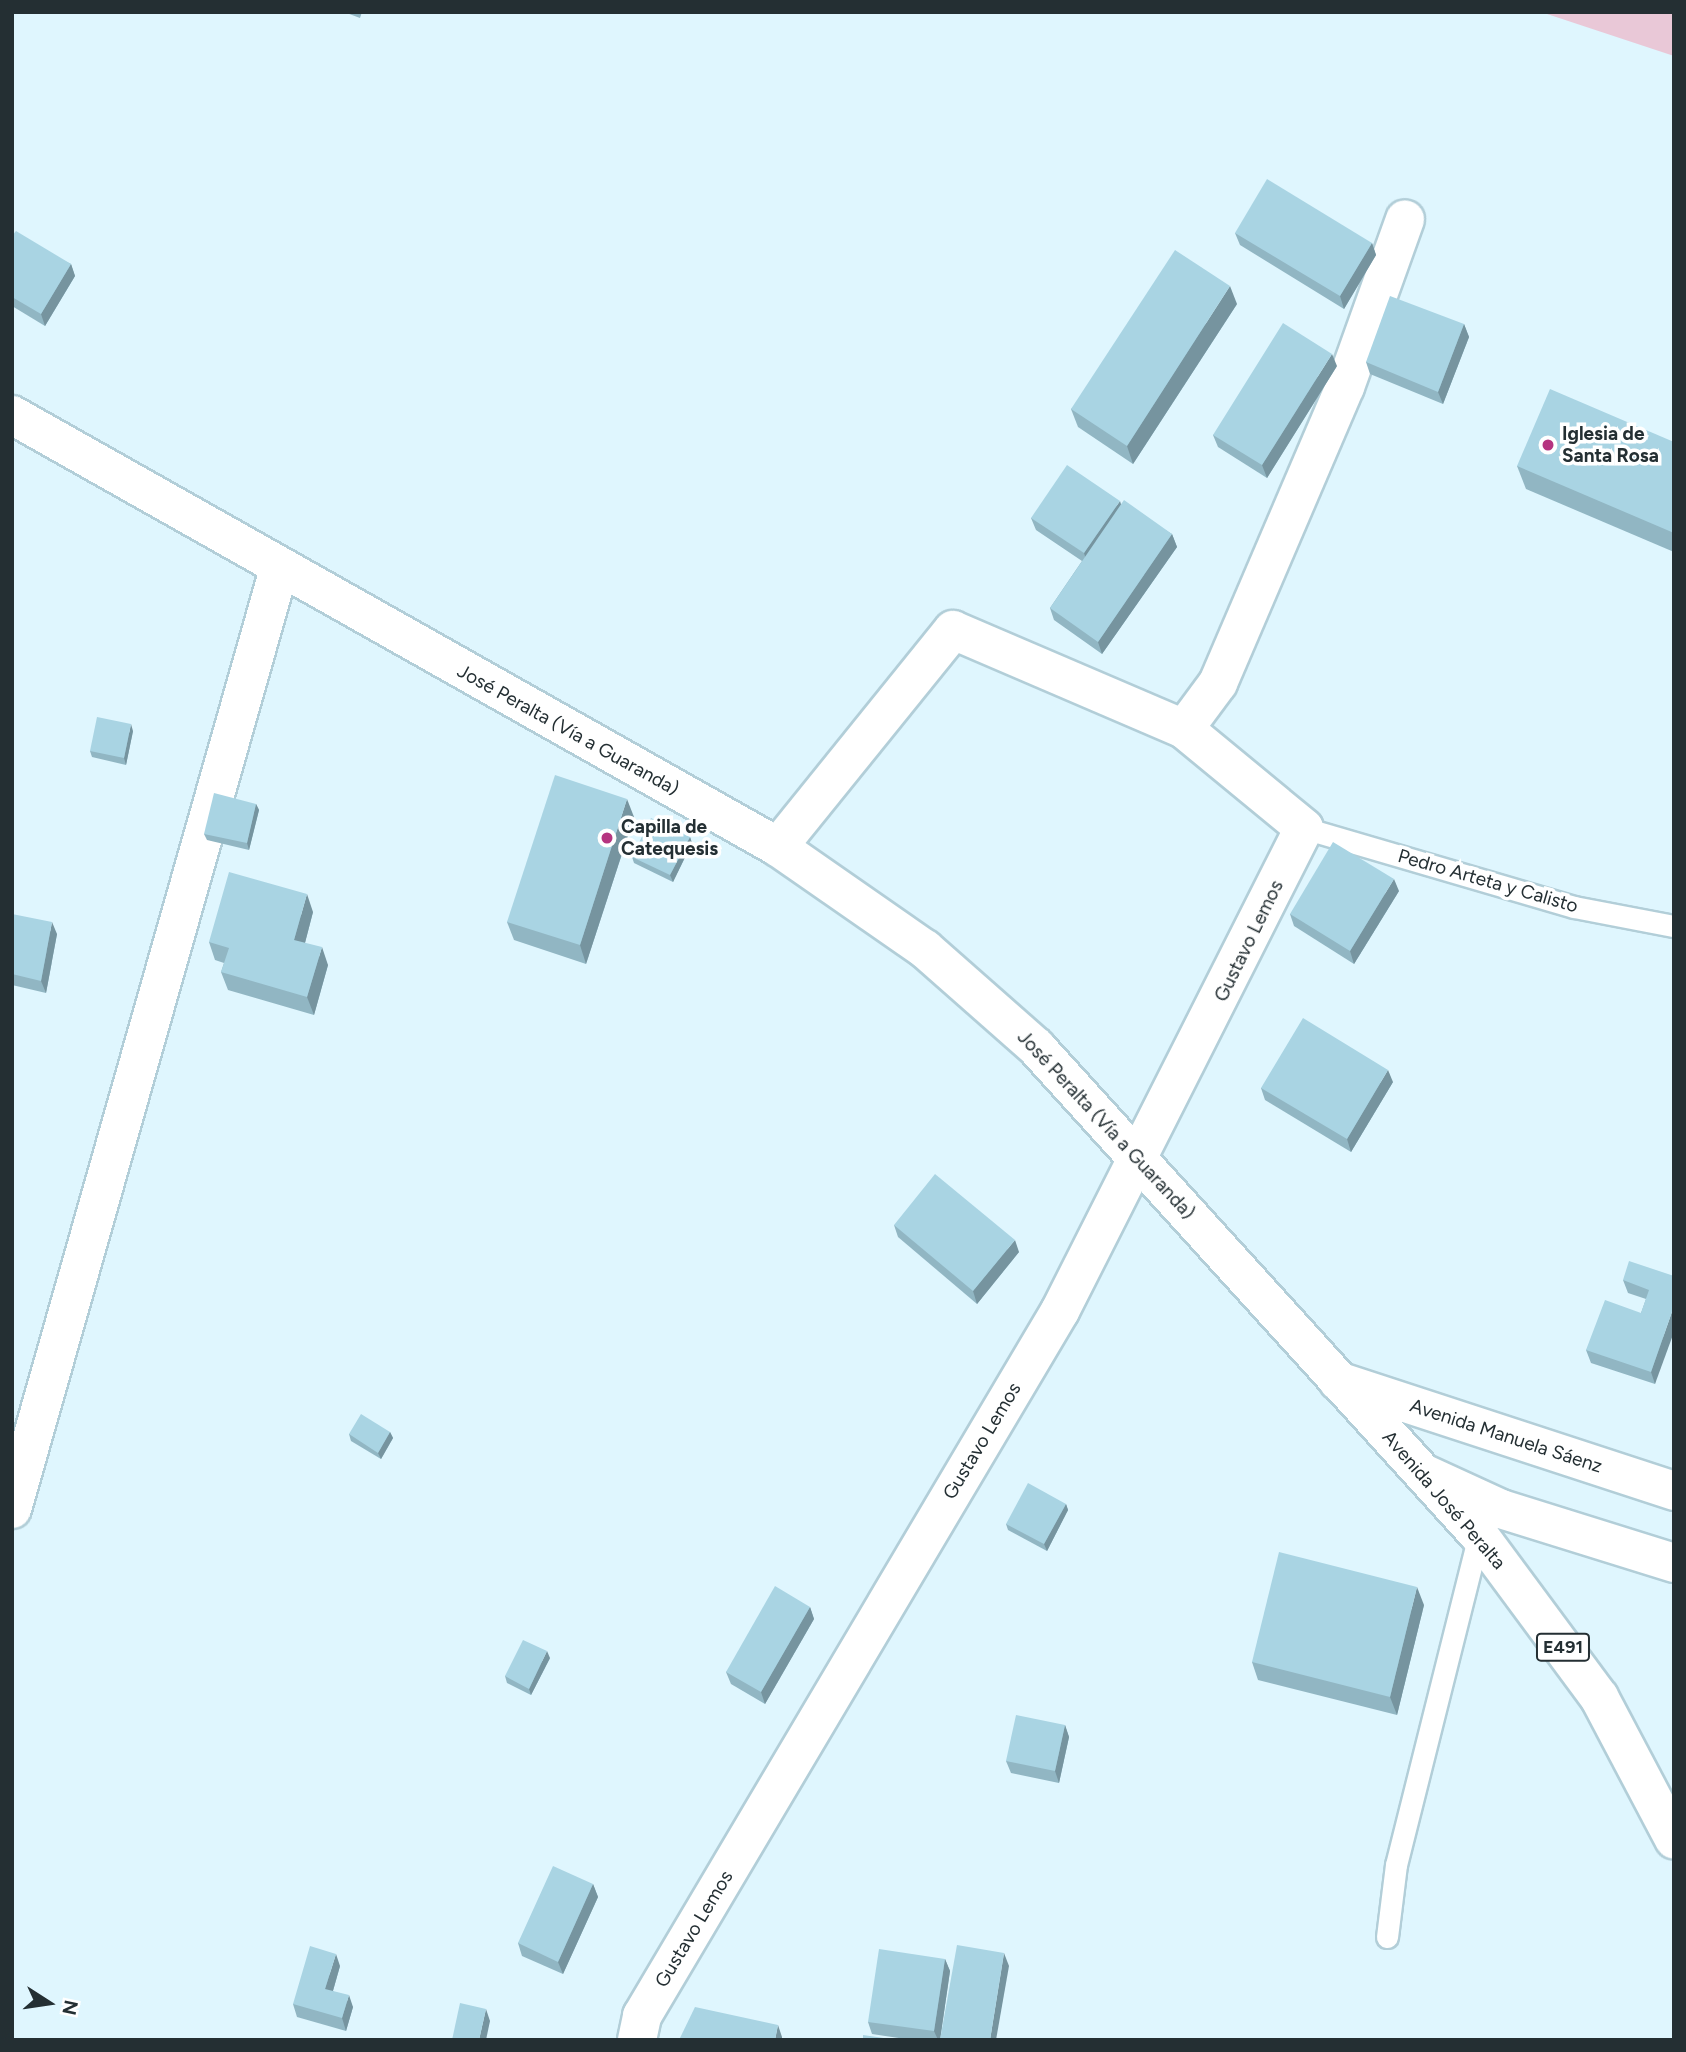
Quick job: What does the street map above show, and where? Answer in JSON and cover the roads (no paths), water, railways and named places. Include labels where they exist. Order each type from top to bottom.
[{"type":"main road","points":[[1184,729],[1223,671],[1345,387],[1405,219]]},
{"type":"main road","name":"José Peralta (Vía a Guaranda)","points":[[12,415],[279,569],[778,846],[925,949],[1036,1047],[1338,1381]]},
{"type":"main road","points":[[12,1509],[279,569]]},
{"type":"main road","points":[[778,846],[953,631],[1184,729],[1304,828]]},
{"type":"main road","name":"Gustavo Lemos","points":[[637,2040],[642,2016],[1060,1311],[1141,1160],[1304,828]]},
{"type":"main road","name":"Avenida José Peralta","points":[[1338,1381],[1479,1535],[1599,1697],[1674,1839]]},
{"type":"main road","name":"Avenida Manuela Sáenz","points":[[1338,1381],[1674,1491]]},
{"type":"main road","points":[[1425,1474],[1502,1509],[1674,1563]]},
{"type":"lane","name":"Pedro Arteta y Calisto","points":[[1304,828],[1574,907],[1674,926]]},
{"type":"lane","points":[[1387,1937],[1396,1865],[1479,1535]]},
{"type":"place","name":"Iglesia de Santa Rosa","points":[[1548,445]]},
{"type":"place","name":"Capilla de Catequesis","points":[[607,838]]}]
